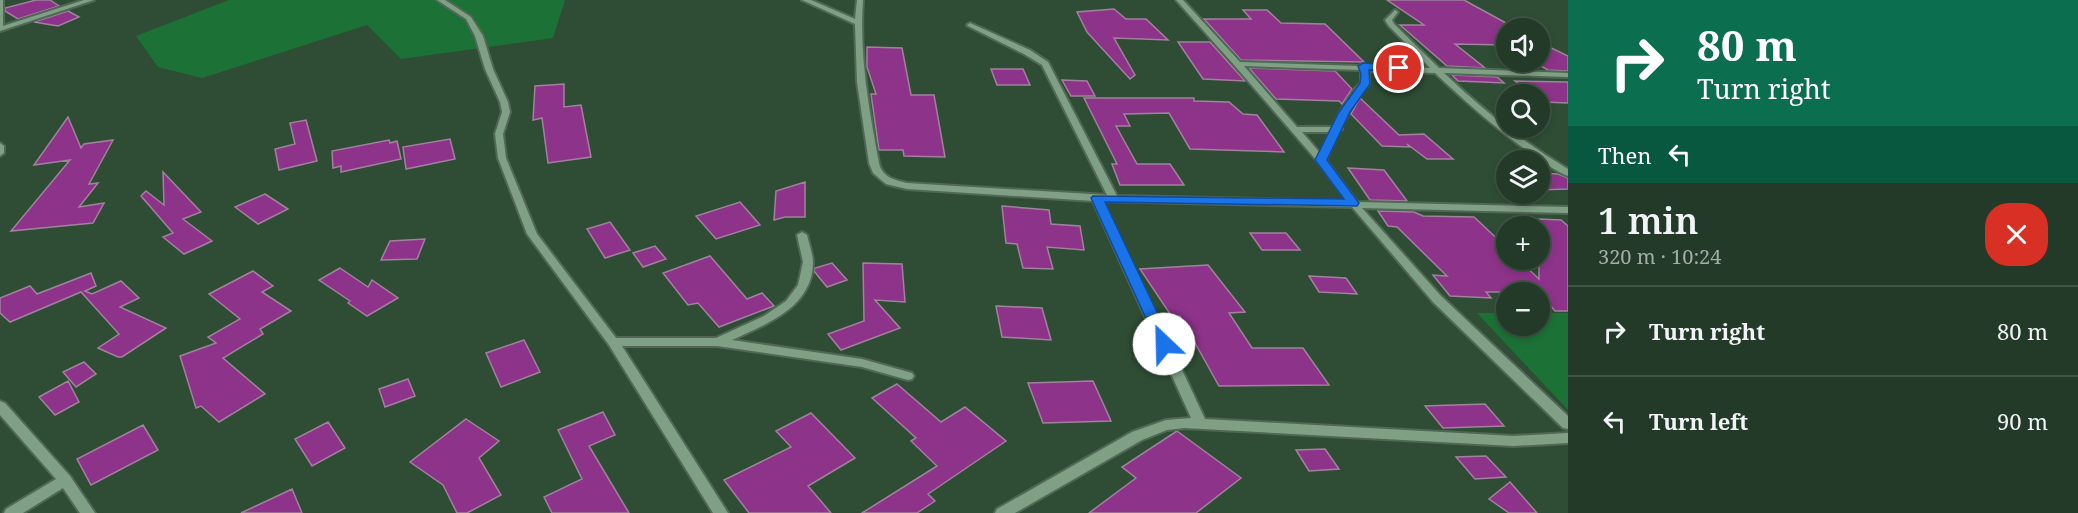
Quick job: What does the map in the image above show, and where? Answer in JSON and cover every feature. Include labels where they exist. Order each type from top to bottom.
[{"type":"street","points":[[0,0],[0,28],[91,0]]},
{"type":"street","points":[[440,0],[470,18],[479,36],[506,112],[499,134],[502,158],[532,234],[613,342],[721,513]]},
{"type":"street","points":[[806,0],[857,22]]},
{"type":"street","points":[[860,0],[857,22],[870,141],[876,171],[889,182],[907,186],[1097,198],[1568,210]]},
{"type":"street","points":[[1179,0],[1321,160],[1353,203],[1437,299],[1568,424]]},
{"type":"street","points":[[1395,12],[1388,20],[1391,25],[1436,70],[1477,108],[1568,173]]},
{"type":"street","points":[[970,25],[1027,52],[1046,64],[1113,198]]},
{"type":"street","points":[[1238,64],[1363,66],[1568,75]]},
{"type":"street","points":[[1321,160],[1348,105],[1365,84],[1366,74],[1363,66]]},
{"type":"street","points":[[1295,130],[1338,129]]},
{"type":"street","points":[[0,146],[0,153]]},
{"type":"street","points":[[1097,198],[1201,425]]},
{"type":"street","points":[[717,342],[768,319],[790,304],[803,285],[808,262],[802,235]]},
{"type":"street","points":[[613,342],[717,342],[862,363],[908,376]]},
{"type":"street","points":[[0,406],[65,480],[88,513]]},
{"type":"street","points":[[1002,513],[1137,436],[1166,425],[1513,441],[1568,438]]},
{"type":"street","points":[[11,513],[65,480]]},
{"type":"green space","points":[[229,0],[565,0],[553,38],[401,59],[367,25],[202,78],[158,67],[136,36]]},
{"type":"green space","points":[[1477,313],[1496,313],[1496,333]]},
{"type":"green space","points":[[1550,313],[1568,313],[1568,410],[1499,336],[1550,336]]},
{"type":"building","points":[[36,0],[50,0],[59,6],[18,19],[5,11],[5,8]]},
{"type":"building","points":[[1387,0],[1464,0],[1497,18],[1496,45],[1455,44],[1485,68],[1447,66],[1400,25],[1424,25]]},
{"type":"building","points":[[1114,9],[1126,19],[1146,19],[1168,40],[1114,38],[1135,75],[1130,79],[1087,32],[1077,12]]},
{"type":"building","points":[[1243,10],[1267,10],[1281,23],[1325,24],[1364,62],[1241,60],[1204,19],[1251,19]]},
{"type":"building","points":[[68,11],[79,17],[58,26],[34,22]]},
{"type":"building","points":[[1178,42],[1210,42],[1245,81],[1203,79]]},
{"type":"building","points":[[867,47],[902,48],[911,95],[934,95],[945,157],[904,156],[903,150],[879,150],[871,94],[876,94],[867,67]]},
{"type":"building","points":[[1550,47],[1568,56],[1568,71],[1550,70]]},
{"type":"building","points":[[1249,68],[1335,71],[1352,89],[1342,104],[1339,101],[1276,99]]},
{"type":"building","points":[[991,69],[1023,69],[1030,85],[997,85]]},
{"type":"building","points":[[1452,75],[1497,77],[1504,83],[1458,81]]},
{"type":"building","points":[[1062,80],[1087,81],[1095,96],[1071,96]]},
{"type":"building","points":[[1515,81],[1568,82],[1568,103],[1550,102],[1550,84],[1519,84]]},
{"type":"building","points":[[564,84],[564,107],[581,105],[591,157],[548,163],[542,118],[533,120],[535,86]]},
{"type":"building","points":[[1084,98],[1194,98],[1194,101],[1229,102],[1243,114],[1257,115],[1284,152],[1190,149],[1169,113],[1124,114],[1130,126],[1116,126],[1137,164],[1170,164],[1184,185],[1120,185],[1112,164],[1117,164]]},
{"type":"building","points":[[1360,98],[1399,135],[1424,134],[1453,159],[1427,159],[1407,144],[1410,147],[1382,146],[1351,114]]},
{"type":"building","points":[[68,117],[81,148],[84,144],[113,140],[89,184],[98,183],[79,207],[104,203],[93,223],[11,231],[70,160],[34,165]]},
{"type":"building","points":[[306,120],[317,161],[279,170],[275,149],[295,144],[290,123]]},
{"type":"building","points":[[450,139],[455,159],[406,169],[403,147]]},
{"type":"building","points":[[389,140],[390,143],[397,141],[401,159],[341,172],[341,166],[333,168],[332,151]]},
{"type":"building","points":[[1348,168],[1384,170],[1407,201],[1370,200]]},
{"type":"building","points":[[163,172],[201,212],[183,219],[212,241],[184,254],[163,237],[173,233],[141,196],[146,191],[164,205]]},
{"type":"building","points":[[1550,174],[1568,178],[1568,189],[1550,190]]},
{"type":"building","points":[[805,182],[805,217],[785,217],[774,220],[776,191]]},
{"type":"building","points":[[265,194],[288,209],[258,224],[235,207]]},
{"type":"building","points":[[740,202],[760,225],[716,239],[696,216]]},
{"type":"building","points":[[1002,206],[1049,210],[1051,224],[1080,226],[1084,250],[1047,247],[1053,269],[1023,268],[1017,244],[1006,243]]},
{"type":"building","points":[[1378,211],[1414,212],[1423,216],[1474,217],[1496,238],[1496,270],[1530,270],[1539,279],[1539,270],[1550,270],[1550,220],[1561,220],[1568,226],[1568,311],[1555,311],[1550,305],[1550,282],[1496,282],[1496,292],[1486,292],[1491,298],[1450,296],[1433,275],[1447,276],[1397,227],[1388,226]]},
{"type":"building","points":[[610,222],[630,250],[605,258],[587,229]]},
{"type":"building","points":[[1250,233],[1286,233],[1300,250],[1262,250]]},
{"type":"building","points":[[425,239],[417,259],[381,260],[390,241]]},
{"type":"building","points":[[655,246],[666,259],[643,267],[633,253]]},
{"type":"building","points":[[710,256],[747,299],[762,293],[774,306],[719,327],[698,303],[688,305],[663,273]]},
{"type":"building","points":[[832,263],[847,280],[827,287],[814,271],[815,268]]},
{"type":"building","points":[[863,263],[902,264],[905,302],[875,300],[900,328],[841,350],[828,334],[864,321]]},
{"type":"building","points":[[1208,265],[1245,312],[1229,313],[1252,348],[1303,348],[1329,385],[1219,386],[1180,316],[1172,317],[1140,269]]},
{"type":"building","points":[[340,268],[368,287],[372,280],[398,298],[367,316],[319,280]]},
{"type":"building","points":[[253,271],[273,286],[262,292],[291,311],[260,329],[263,334],[223,358],[265,394],[219,422],[201,406],[196,408],[180,356],[216,343],[208,337],[240,319],[209,294]]},
{"type":"building","points":[[91,273],[96,286],[85,291],[92,294],[121,281],[139,298],[120,307],[166,328],[122,357],[118,357],[98,348],[119,334],[81,292],[10,322],[0,313],[0,298],[30,286],[37,294]]},
{"type":"building","points":[[1309,276],[1346,278],[1357,294],[1319,292]]},
{"type":"building","points":[[996,306],[1042,308],[1051,340],[1002,337]]},
{"type":"building","points":[[524,340],[540,372],[501,387],[486,353]]},
{"type":"building","points":[[84,362],[96,374],[76,387],[63,372]]},
{"type":"building","points":[[408,379],[415,396],[385,407],[379,389]]},
{"type":"building","points":[[68,381],[79,402],[55,415],[39,397]]},
{"type":"building","points":[[1093,381],[1111,421],[1043,423],[1028,383]]},
{"type":"building","points":[[897,384],[941,422],[965,407],[1006,441],[928,494],[935,501],[917,513],[862,513],[937,466],[911,441],[916,438],[872,398]]},
{"type":"building","points":[[1485,404],[1504,426],[1443,428],[1425,406]]},
{"type":"building","points":[[603,412],[615,435],[589,446],[629,513],[552,513],[544,497],[582,479],[558,430]]},
{"type":"building","points":[[811,413],[855,458],[808,486],[831,513],[749,513],[724,480],[791,447],[776,431]]},
{"type":"building","points":[[466,419],[499,441],[479,458],[501,495],[467,513],[457,513],[443,485],[410,462]]},
{"type":"building","points":[[328,422],[345,448],[312,466],[295,439]]},
{"type":"building","points":[[143,425],[158,450],[91,485],[77,459]]},
{"type":"building","points":[[1177,431],[1241,478],[1196,513],[1089,513],[1136,478],[1122,467]]},
{"type":"building","points":[[1325,449],[1339,469],[1309,471],[1296,450]]},
{"type":"building","points":[[1486,456],[1506,477],[1475,479],[1456,457]]},
{"type":"building","points":[[1510,482],[1537,513],[1509,513],[1489,499]]},
{"type":"building","points":[[292,489],[302,513],[241,513]]},
{"type":"route","points":[[1164,344],[1097,198],[1353,203],[1321,160],[1338,129],[1344,112],[1365,84],[1366,74],[1363,66],[1399,68]]}]
